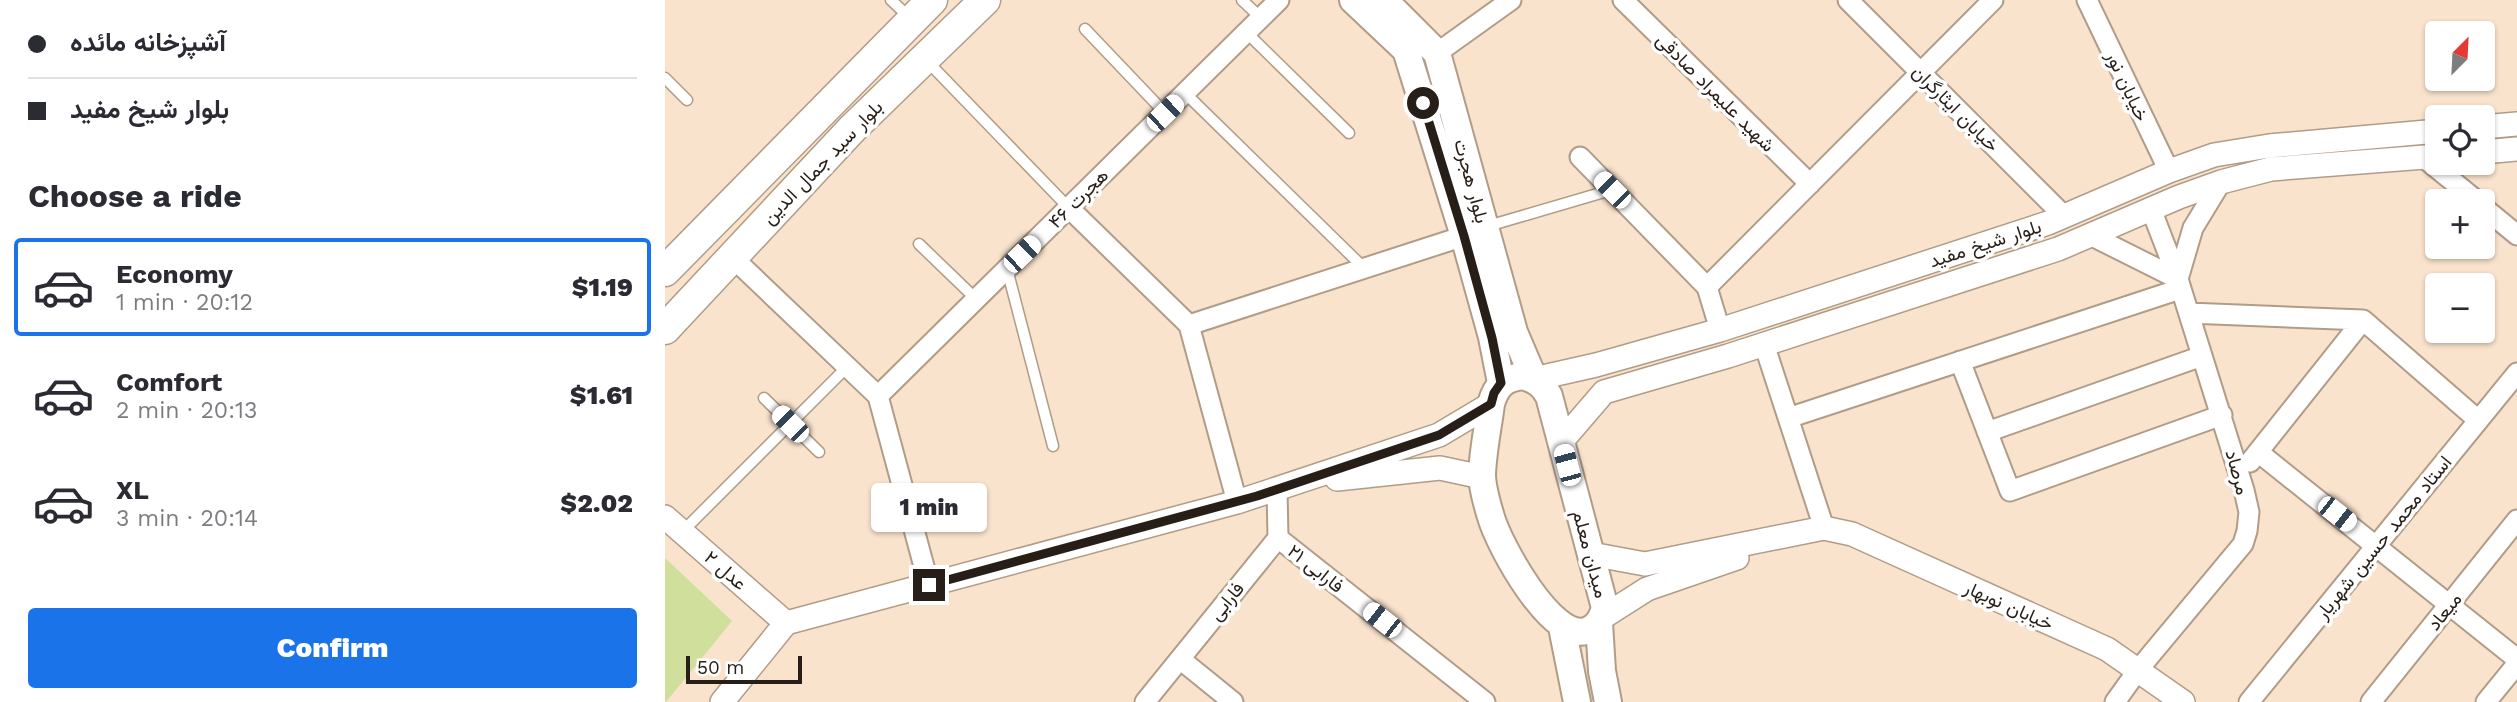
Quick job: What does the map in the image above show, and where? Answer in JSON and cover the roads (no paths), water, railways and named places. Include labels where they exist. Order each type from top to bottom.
[{"type":"main road","name":"بلوار سید جمال الدین","points":[[665,329],[852,129],[985,0]]},
{"type":"main road","name":"بلوار هجرت","points":[[1353,0],[1406,50],[1474,232],[1534,379]]},
{"type":"main road","name":"بلوار هجرت","points":[[1384,0],[1437,53],[1474,232],[1492,338],[1496,394]]},
{"type":"main road","name":"بلوار سید جمال الدین","points":[[665,271],[912,7]]},
{"type":"main road","points":[[1534,379],[1511,377],[1496,394],[1482,477],[1491,518],[1507,556],[1534,595],[1562,627],[1577,702]]},
{"type":"main road","name":"میدان معلم","points":[[1534,379],[1543,386],[1549,396],[1605,608],[1601,620],[1589,630],[1570,631],[1562,627]]},
{"type":"main road","points":[[1601,620],[1602,671],[1608,702]]},
{"type":"street","name":"هجرت ۴۶","points":[[878,396],[1279,0]]},
{"type":"street","points":[[1437,53],[1511,0]]},
{"type":"street","name":"شهید علیمراد صادقی","points":[[1623,0],[1810,184]]},
{"type":"street","name":"خیابان ایثارگران","points":[[1849,0],[2064,216]]},
{"type":"street","points":[[1707,287],[1993,0]]},
{"type":"street","name":"خیابان نور","points":[[2087,0],[2169,172]]},
{"type":"street","points":[[2495,126],[2517,124]]},
{"type":"street","name":"بلوار شیخ مفید","points":[[1534,379],[1596,365],[1720,330],[2064,216],[2214,155],[2269,146],[2425,132]]},
{"type":"street","points":[[2495,151],[2517,149]]},
{"type":"street","name":"بلوار شیخ مفید","points":[[1604,392],[1765,344],[2058,248],[2221,182],[2271,169],[2425,156]]},
{"type":"street","points":[[1580,157],[1707,287],[1720,330]]},
{"type":"street","points":[[2450,175],[2464,189]]},
{"type":"street","points":[[2179,284],[2193,228],[2221,182]]},
{"type":"street","points":[[1069,208],[1189,325],[1237,502]]},
{"type":"street","name":"مرصاد","points":[[2115,702],[2138,670],[2242,544],[2247,531],[2249,512],[2222,415],[2151,209]]},
{"type":"street","points":[[2495,217],[2517,235]]},
{"type":"street","points":[[1189,325],[1474,232]]},
{"type":"street","points":[[2090,235],[2179,284]]},
{"type":"street","points":[[731,256],[878,396],[929,585]]},
{"type":"street","points":[[1789,418],[2179,284]]},
{"type":"street","points":[[2189,313],[2363,320],[2478,421]]},
{"type":"street","points":[[2239,475],[2363,320]]},
{"type":"street","points":[[1765,344],[1824,528]]},
{"type":"street","points":[[1987,432],[2202,356]]},
{"type":"street","points":[[1961,361],[2010,491],[2222,415]]},
{"type":"street","points":[[1562,442],[1604,392],[1595,380],[1596,365]]},
{"type":"street","name":"استاد محمد حسین شهریار","points":[[2249,702],[2517,373]]},
{"type":"street","points":[[722,702],[786,624],[1237,502],[1439,435],[1496,394]]},
{"type":"street","points":[[1439,435],[1443,450],[1440,468]]},
{"type":"street","points":[[2258,452],[2377,545],[2517,661],[2486,702]]},
{"type":"street","points":[[1286,486],[1440,468],[1482,477]]},
{"type":"street","points":[[1278,538],[1286,486]]},
{"type":"street","name":"میعاد","points":[[2371,702],[2517,520]]},
{"type":"street","name":"عدل ۲","points":[[673,525],[786,624]]},
{"type":"street","points":[[1591,554],[1645,564],[1824,528]]},
{"type":"street","points":[[1601,620],[1647,589],[1824,528]]},
{"type":"street","name":"خیابان نوبهار","points":[[1824,528],[1852,534],[2107,649],[2183,702]]},
{"type":"street","name":"فارابی","points":[[1145,702],[1278,538]]},
{"type":"street","name":"فارابی ۲۱","points":[[1278,538],[1485,702]]},
{"type":"street","points":[[1645,564],[1643,572],[1647,589]]},
{"type":"street","points":[[1180,659],[1233,702]]},
{"type":"lane","points":[[1243,0],[1254,25],[1349,133]]},
{"type":"lane","points":[[1085,29],[1165,113]]},
{"type":"lane","points":[[925,59],[1069,208]]},
{"type":"lane","points":[[665,78],[687,100]]},
{"type":"lane","points":[[1185,93],[1364,268]]},
{"type":"lane","points":[[1474,232],[1612,190]]},
{"type":"lane","points":[[919,244],[976,299]]},
{"type":"lane","points":[[1007,269],[1053,446]]},
{"type":"lane","points":[[673,525],[790,424],[847,367]]},
{"type":"lane","points":[[764,398],[819,453]]}]
